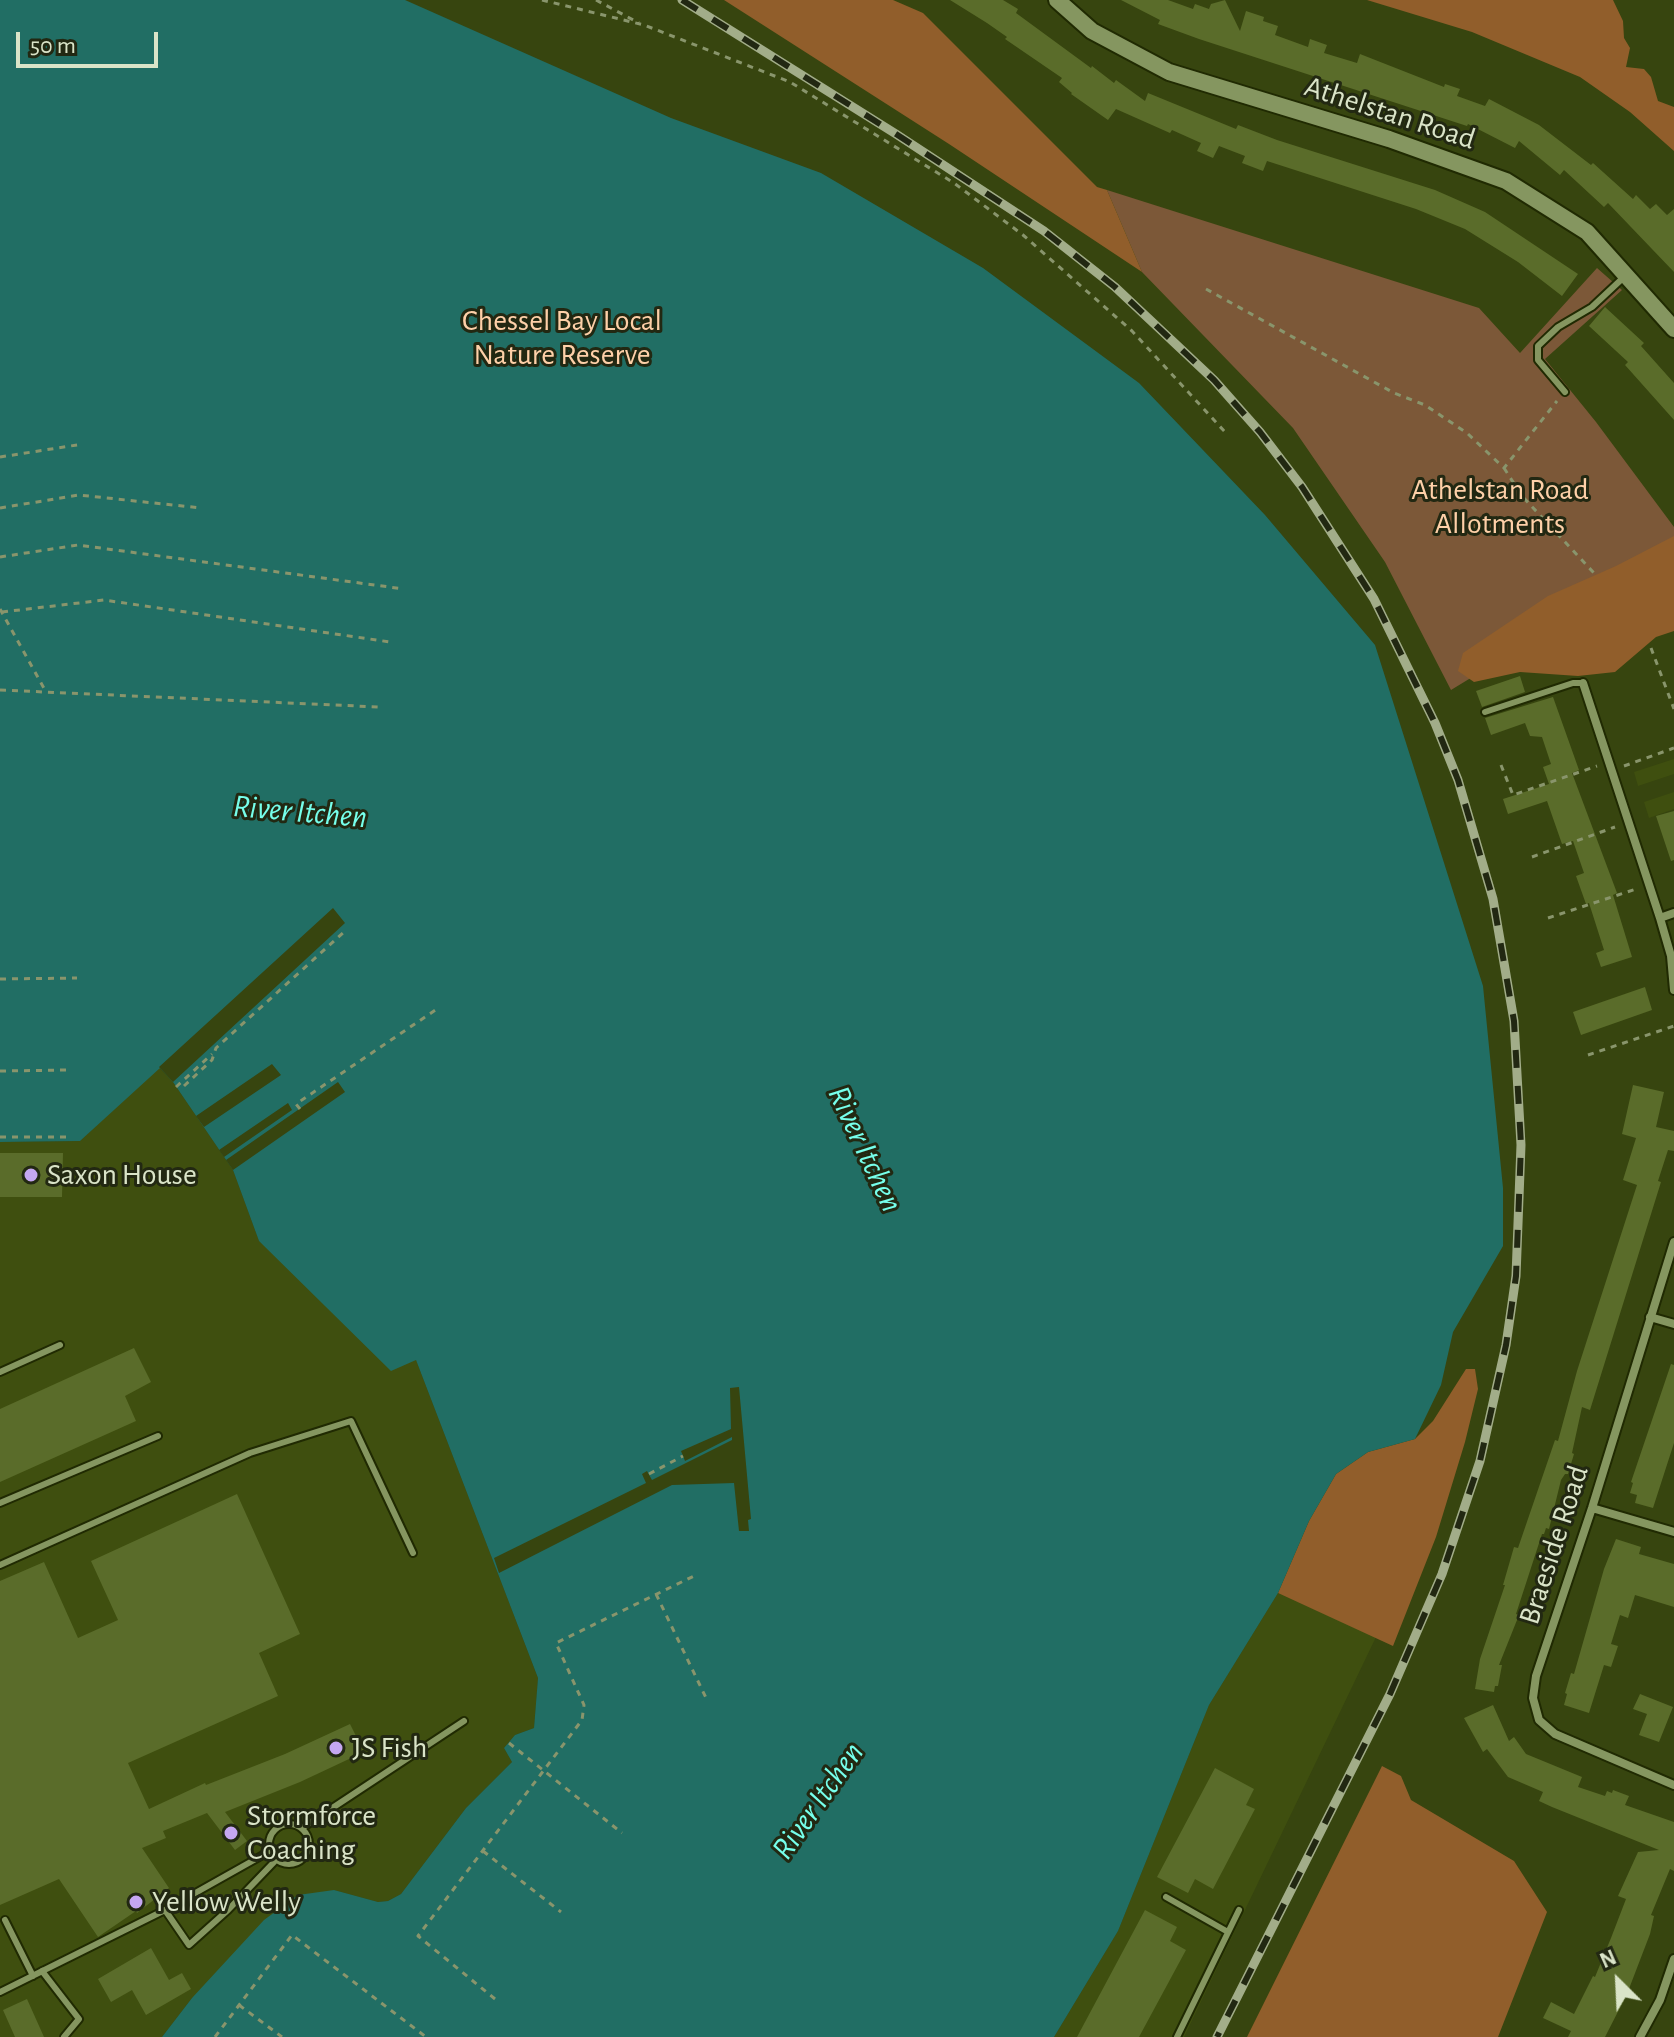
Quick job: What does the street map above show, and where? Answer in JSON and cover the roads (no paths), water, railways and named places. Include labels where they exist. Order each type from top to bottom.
[{"type":"street","name":"Athelstan Road","points":[[1057,0],[1092,31],[1169,72],[1389,139],[1506,181],[1587,232],[1674,329]]},
{"type":"street","points":[[1583,683],[1660,918],[1671,956],[1674,990]]},
{"type":"street","points":[[1660,918],[1674,913]]},
{"type":"street","name":"Braeside Road","points":[[1674,1242],[1592,1508],[1536,1676],[1533,1698],[1539,1720],[1555,1734],[1674,1785]]},
{"type":"street","points":[[1650,1317],[1674,1324]]},
{"type":"street","points":[[1592,1508],[1674,1532]]},
{"type":"street","points":[[1640,2037],[1660,2000],[1674,1959]]},
{"type":"lane","points":[[1565,392],[1538,360],[1538,346],[1558,327],[1592,307],[1627,274]]},
{"type":"lane","points":[[1485,712],[1573,683],[1583,683]]},
{"type":"lane","points":[[0,1372],[60,1345]]},
{"type":"lane","points":[[0,1565],[250,1453],[351,1421],[413,1553]]},
{"type":"lane","points":[[0,1503],[158,1436]]},
{"type":"lane","points":[[302,1828],[464,1721]]},
{"type":"lane","points":[[291,1824],[302,1828],[310,1842],[306,1857],[292,1865],[276,1860],[270,1851],[270,1838],[278,1827],[291,1824]]},
{"type":"lane","points":[[0,1992],[165,1910],[270,1851]]},
{"type":"lane","points":[[165,1910],[189,1945],[276,1860]]},
{"type":"lane","points":[[1166,1897],[1228,1932]]},
{"type":"lane","points":[[1177,2037],[1239,1910]]},
{"type":"lane","points":[[5,1920],[33,1976]]},
{"type":"lane","points":[[42,1971],[79,2019],[64,2037]]},
{"type":"water","name":"River Itchen","points":[[0,0],[405,0],[671,118],[821,173],[983,268],[1139,383],[1265,515],[1375,645],[1483,986],[1503,1188],[1503,1246],[1453,1332],[1441,1385],[1415,1439],[1368,1452],[1336,1474],[1309,1521],[1278,1593],[1209,1705],[1118,1931],[1054,2037],[162,2037],[192,1998],[264,1920],[298,1895],[334,1890],[378,1902],[401,1894],[466,1808],[512,1762],[504,1748],[515,1735],[534,1728],[538,1678],[416,1360],[391,1371],[259,1241],[233,1170],[173,1082],[160,1068],[80,1141],[0,1142]]},
{"type":"railway","points":[[682,0],[1044,231],[1115,287],[1214,380],[1260,432],[1302,487],[1374,599],[1435,723],[1458,780],[1493,899],[1514,1021],[1521,1145],[1516,1276],[1506,1345],[1480,1461],[1442,1574],[1390,1694],[1217,2037]]},
{"type":"place","name":"Saxon House","points":[[31,1175]]},
{"type":"place","name":"JS Fish","points":[[336,1748]]},
{"type":"place","name":"Stormforce Coaching","points":[[231,1833]]},
{"type":"place","name":"Yellow Welly","points":[[136,1902]]},
{"type":"park label","name":"Chessel Bay Local Nature Reserve","points":[[562,338]]},
{"type":"park label","name":"Athelstan Road Allotments","points":[[1500,507]]}]
